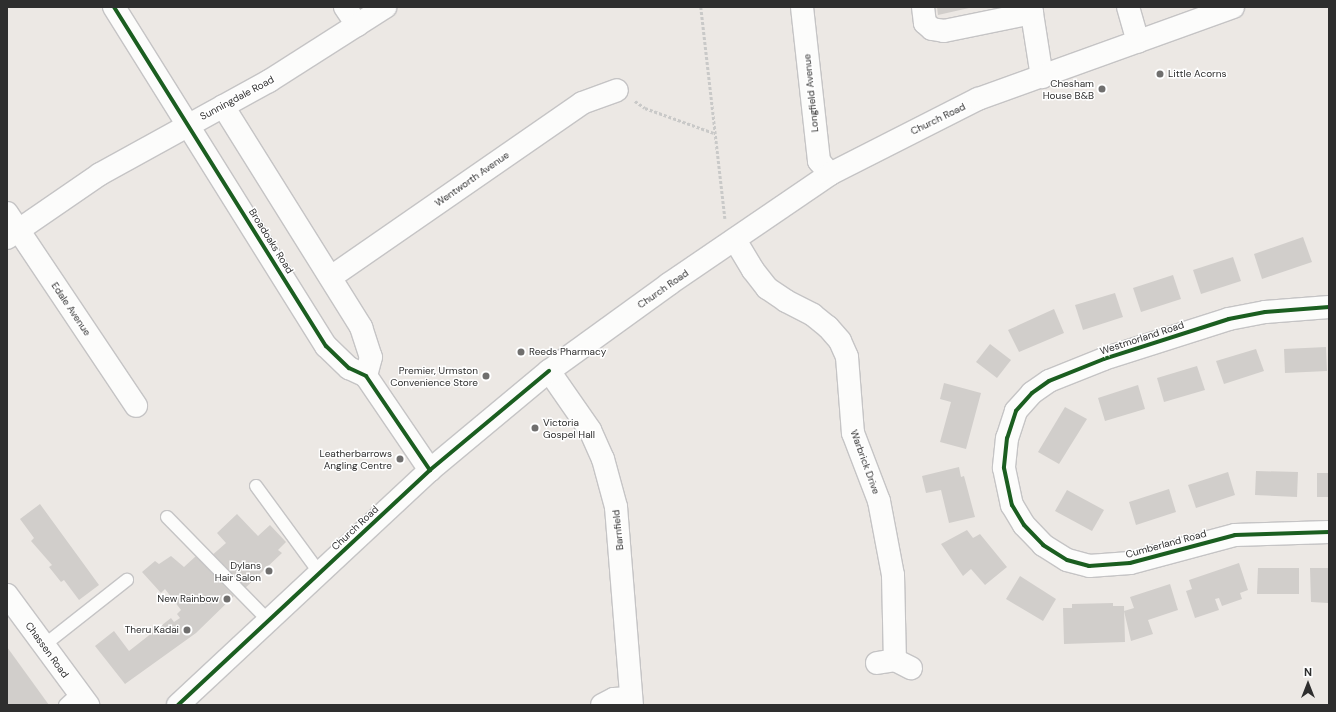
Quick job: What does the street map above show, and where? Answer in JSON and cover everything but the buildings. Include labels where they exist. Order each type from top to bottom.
[{"type":"street","name":"Broadoaks Road","points":[[114,7],[189,124],[326,346],[349,368],[366,376],[430,470]]},
{"type":"street","points":[[345,7],[357,25]]},
{"type":"street","name":"Sunningdale Road","points":[[11,227],[100,174],[269,81],[385,7]]},
{"type":"street","name":"Longfield Avenue","points":[[802,7],[818,161],[830,174]]},
{"type":"street","points":[[923,7],[925,23],[932,29],[944,30],[1032,10],[1042,77]]},
{"type":"street","points":[[1128,7],[1138,42]]},
{"type":"street","name":"Church Road","points":[[178,705],[430,470],[549,371],[830,174],[978,99],[1234,7]]},
{"type":"street","name":"Wentworth Avenue","points":[[331,277],[582,103],[617,90]]},
{"type":"street","points":[[222,106],[331,277],[361,327],[371,357],[366,376]]},
{"type":"street","name":"Edale Avenue","points":[[11,227],[136,406]]},
{"type":"street","name":"Warbrick Drive","points":[[735,240],[753,270],[767,288],[786,301],[813,315],[828,327],[840,341],[847,357],[853,433],[879,501],[893,575],[894,664]]},
{"type":"street","name":"Westmorland Road","points":[[1005,453],[1016,412],[1032,393],[1072,370],[1229,319],[1265,312],[1329,307]]},
{"type":"street","name":"Barnfield","points":[[549,371],[590,430],[604,459],[616,507],[626,602],[631,702]]},
{"type":"street","name":"Cumberland Road","points":[[1005,453],[1006,484],[1012,505],[1024,525],[1043,545],[1067,560],[1089,566],[1130,563],[1235,535],[1329,532]]},
{"type":"street","name":"Chassen Road","points":[[7,595],[43,646],[77,701]]},
{"type":"street","points":[[602,705],[614,699],[631,702]]},
{"type":"lane","points":[[256,486],[319,572]]},
{"type":"lane","points":[[167,517],[268,620]]},
{"type":"lane","points":[[43,646],[127,580]]},
{"type":"path","points":[[701,7],[723,213],[735,240]]},
{"type":"path","points":[[617,90],[645,108],[714,133]]},
{"type":"cycle path","points":[[114,7],[326,346],[349,368],[366,376],[430,470]]},
{"type":"cycle path","points":[[1329,307],[1265,312],[1229,319],[1104,359],[1049,381],[1032,393],[1016,411],[1007,438],[1004,468],[1012,505],[1024,525],[1043,545],[1067,560],[1089,566],[1130,563],[1235,535],[1329,532]]},
{"type":"cycle path","points":[[178,705],[430,470],[549,371]]},
{"type":"place","name":"Little Acorns","points":[[1160,74]]},
{"type":"place","name":"Chesham House B&B","points":[[1102,89]]},
{"type":"place","name":"Reeds Pharmacy","points":[[521,352]]},
{"type":"place","name":"Premier, Urmston Convenience Store","points":[[486,376]]},
{"type":"place","name":"Victoria Gospel Hall","points":[[535,428]]},
{"type":"place","name":"Leatherbarrows Angling Centre","points":[[400,459]]},
{"type":"place","name":"Dylans Hair Salon","points":[[269,571]]},
{"type":"place","name":"New Rainbow","points":[[227,599]]},
{"type":"place","name":"Theru Kadai","points":[[187,630]]}]
